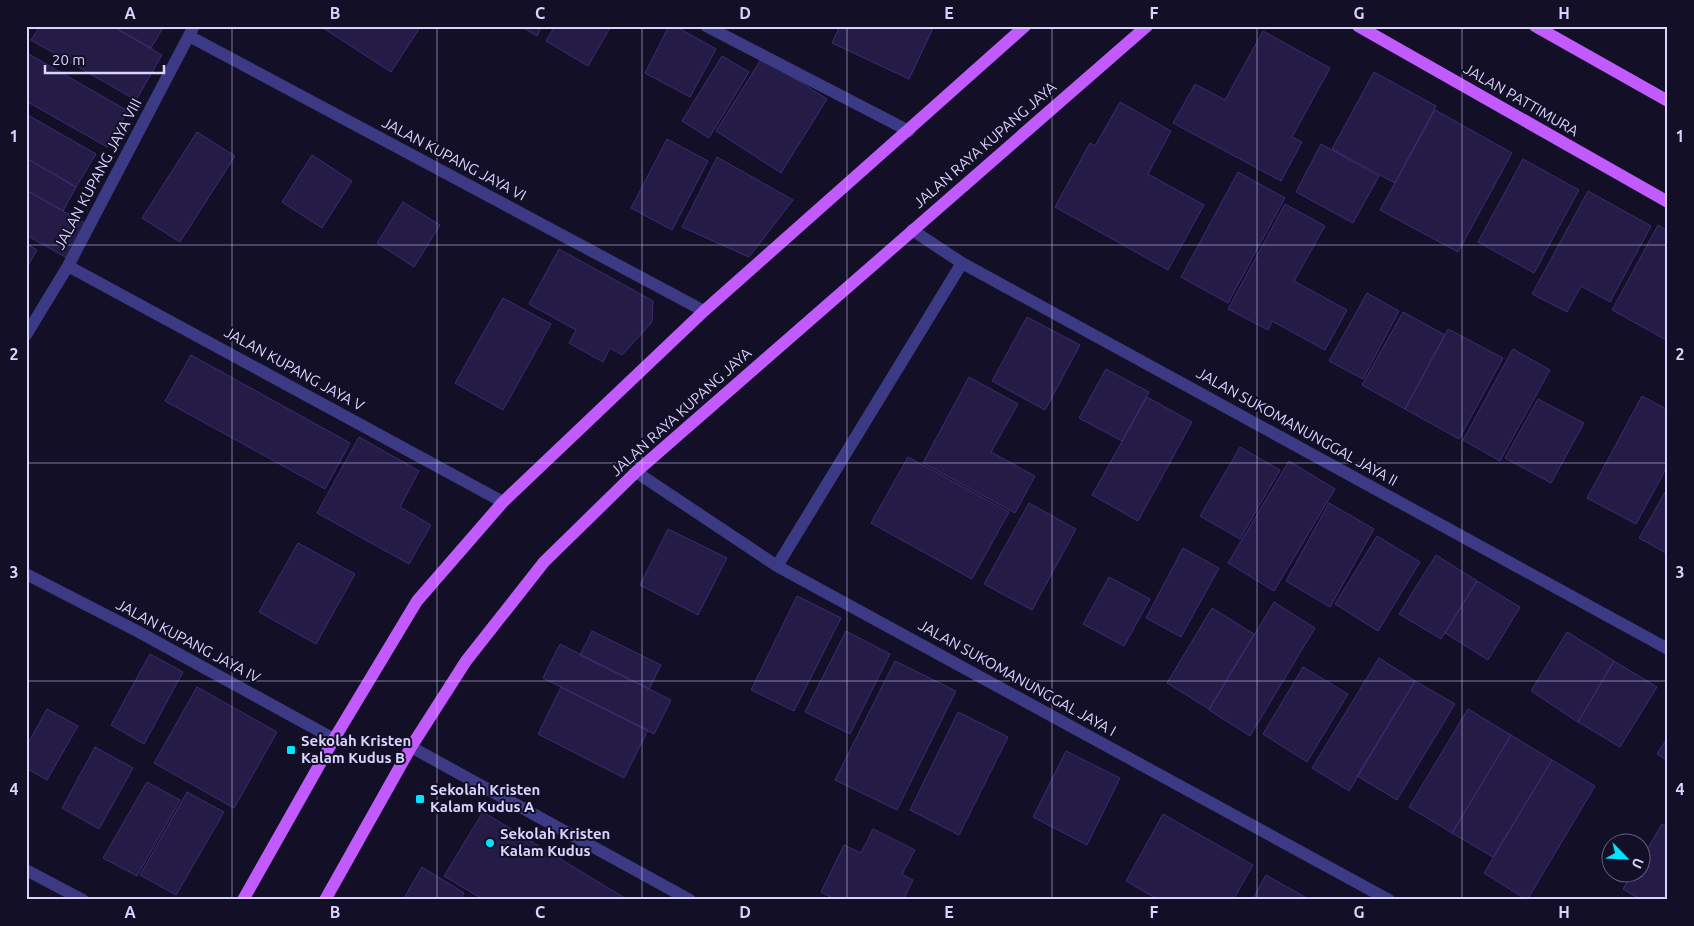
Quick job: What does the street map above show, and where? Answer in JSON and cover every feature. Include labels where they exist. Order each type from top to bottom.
[{"type":"main road","points":[[243,900],[334,739],[417,601],[503,502],[704,311],[909,131],[1025,26]]},
{"type":"main road","name":"JALAN RAYA KUPANG JAYA","points":[[326,900],[411,747],[466,661],[544,562],[636,472],[1147,26]]},
{"type":"main road","name":"JALAN PATTIMURA","points":[[1358,26],[1668,202]]},
{"type":"main road","points":[[1535,26],[1668,101]]},
{"type":"street","points":[[706,26],[909,131]]},
{"type":"street","name":"JALAN KUPANG JAYA VIII","points":[[26,335],[68,266],[191,31]]},
{"type":"street","name":"JALAN KUPANG JAYA VI","points":[[191,31],[704,311]]},
{"type":"street","name":"JALAN SUKOMANUNGGAL JAYA II","points":[[912,230],[962,263],[1668,649]]},
{"type":"street","points":[[777,566],[962,263]]},
{"type":"street","name":"JALAN KUPANG JAYA V","points":[[68,266],[503,502]]},
{"type":"street","name":"JALAN SUKOMANUNGGAL JAYA I","points":[[636,472],[777,566],[1389,900]]},
{"type":"street","name":"JALAN KUPANG JAYA IV","points":[[26,574],[137,631],[334,739]]},
{"type":"street","points":[[411,747],[690,900]]},
{"type":"street","points":[[26,870],[84,900]]},
{"type":"building","points":[[40,26],[112,26],[162,55],[136,100],[31,40]]},
{"type":"building","points":[[112,26],[164,26],[151,48]]},
{"type":"building","points":[[320,26],[421,26],[391,72]]},
{"type":"building","points":[[520,26],[542,26],[537,36]]},
{"type":"building","points":[[555,26],[611,26],[588,66],[546,41]]},
{"type":"building","points":[[669,26],[675,26],[716,49],[690,97],[645,73]]},
{"type":"building","points":[[840,26],[934,26],[909,79],[832,43]]},
{"type":"building","points":[[1263,31],[1330,68],[1292,137],[1302,142],[1281,181],[1173,123],[1195,84],[1225,100]]},
{"type":"building","points":[[27,53],[128,111],[107,147],[26,101]]},
{"type":"building","points":[[722,56],[749,72],[709,138],[682,121]]},
{"type":"building","points":[[762,58],[827,99],[781,173],[716,131]]},
{"type":"building","points":[[1374,72],[1436,106],[1395,183],[1332,149]]},
{"type":"building","points":[[1120,102],[1171,131],[1148,174],[1204,205],[1168,270],[1055,207],[1090,143],[1095,146]]},
{"type":"building","points":[[1435,110],[1512,153],[1458,252],[1380,210]]},
{"type":"building","points":[[26,114],[96,154],[76,187],[26,158]]},
{"type":"building","points":[[197,132],[235,156],[180,242],[142,218]]},
{"type":"building","points":[[667,139],[708,161],[672,230],[631,208]]},
{"type":"building","points":[[1321,144],[1379,176],[1353,223],[1296,192]]},
{"type":"building","points":[[312,155],[352,181],[322,228],[282,202]]},
{"type":"building","points":[[717,157],[793,200],[749,257],[682,227]]},
{"type":"building","points":[[26,158],[76,187],[63,211],[26,190]]},
{"type":"building","points":[[1523,159],[1579,190],[1534,273],[1478,242]]},
{"type":"building","points":[[1238,172],[1285,198],[1228,303],[1181,277]]},
{"type":"building","points":[[26,190],[86,224],[67,258],[26,235]]},
{"type":"building","points":[[1588,191],[1651,226],[1610,302],[1581,286],[1567,312],[1532,294]]},
{"type":"building","points":[[403,202],[440,225],[414,267],[377,243]]},
{"type":"building","points":[[1285,204],[1325,226],[1294,281],[1347,310],[1325,350],[1272,321],[1268,330],[1228,309]]},
{"type":"building","points":[[1658,225],[1668,231],[1668,341],[1612,310]]},
{"type":"building","points":[[26,243],[37,250],[26,269]]},
{"type":"building","points":[[559,249],[653,301],[652,322],[622,355],[610,348],[603,362],[569,343],[576,330],[529,304]]},
{"type":"building","points":[[1367,293],[1399,311],[1363,379],[1329,361]]},
{"type":"building","points":[[503,298],[551,324],[503,410],[455,383]]},
{"type":"building","points":[[1403,312],[1445,335],[1405,409],[1362,385]]},
{"type":"building","points":[[1027,317],[1080,345],[1045,410],[992,381]]},
{"type":"building","points":[[1448,329],[1503,358],[1459,439],[1405,409]]},
{"type":"building","points":[[1513,349],[1550,370],[1500,461],[1463,440]]},
{"type":"building","points":[[191,355],[350,443],[325,489],[165,401]]},
{"type":"building","points":[[1106,369],[1149,392],[1122,441],[1079,418]]},
{"type":"building","points":[[969,377],[1018,404],[991,452],[1035,476],[1015,513],[923,463]]},
{"type":"building","points":[[1642,396],[1668,410],[1668,465],[1636,524],[1587,498]]},
{"type":"building","points":[[1147,397],[1192,422],[1138,521],[1092,495]]},
{"type":"building","points":[[1538,399],[1584,423],[1551,483],[1505,458]]},
{"type":"building","points":[[359,437],[419,471],[400,507],[431,525],[409,564],[317,513]]},
{"type":"building","points":[[1240,447],[1280,470],[1240,539],[1200,516]]},
{"type":"building","points":[[908,457],[1009,512],[972,579],[871,523]]},
{"type":"building","points":[[1289,461],[1335,489],[1274,591],[1228,563]]},
{"type":"building","points":[[1668,487],[1668,554],[1639,538]]},
{"type":"building","points":[[1029,503],[1076,529],[1032,610],[984,584]]},
{"type":"building","points":[[1329,503],[1374,529],[1330,607],[1286,581]]},
{"type":"building","points":[[668,529],[727,558],[698,615],[640,585]]},
{"type":"building","points":[[1377,536],[1420,562],[1378,631],[1335,604]]},
{"type":"building","points":[[298,543],[355,574],[316,644],[259,612]]},
{"type":"building","points":[[1183,548],[1219,568],[1181,637],[1146,618]]},
{"type":"building","points":[[1436,555],[1477,581],[1441,639],[1399,614]]},
{"type":"building","points":[[1109,577],[1150,599],[1124,646],[1083,624]]},
{"type":"building","points":[[1477,581],[1520,607],[1488,660],[1445,633]]},
{"type":"building","points":[[797,596],[841,618],[794,711],[751,690]]},
{"type":"building","points":[[1274,602],[1315,628],[1250,736],[1209,710]]},
{"type":"building","points":[[1212,608],[1254,634],[1209,709],[1167,683]]},
{"type":"building","points":[[592,631],[661,665],[649,689],[580,655]]},
{"type":"building","points":[[846,631],[890,654],[850,734],[805,712]]},
{"type":"building","points":[[1567,632],[1614,661],[1578,722],[1531,691]]},
{"type":"building","points":[[560,644],[671,700],[654,734],[543,678]]},
{"type":"building","points":[[150,654],[183,672],[144,744],[111,725]]},
{"type":"building","points":[[1379,658],[1415,681],[1349,791],[1312,768]]},
{"type":"building","points":[[895,661],[956,691],[897,810],[835,780]]},
{"type":"building","points":[[1614,661],[1657,687],[1620,747],[1578,722]]},
{"type":"building","points":[[1303,667],[1348,694],[1307,762],[1263,734]]},
{"type":"building","points":[[1415,681],[1455,704],[1397,800],[1357,776]]},
{"type":"building","points":[[197,687],[277,732],[234,808],[154,763]]},
{"type":"building","points":[[561,687],[648,730],[624,778],[538,734]]},
{"type":"building","points":[[47,709],[78,726],[47,780],[26,768],[26,747]]},
{"type":"building","points":[[1468,709],[1511,735],[1452,833],[1409,807]]},
{"type":"building","points":[[958,712],[1008,737],[959,835],[910,810]]},
{"type":"building","points":[[1511,735],[1552,760],[1493,857],[1452,833]]},
{"type":"building","points":[[1668,737],[1668,761],[1657,754]]},
{"type":"building","points":[[95,747],[133,768],[99,829],[62,808]]},
{"type":"building","points":[[1066,751],[1120,778],[1087,845],[1033,817]]},
{"type":"building","points":[[1552,760],[1595,786],[1527,900],[1484,873]]},
{"type":"building","points":[[147,782],[180,800],[137,876],[103,858]]},
{"type":"building","points":[[187,792],[224,812],[176,895],[140,875]]},
{"type":"building","points":[[483,812],[628,900],[484,900],[444,876]]},
{"type":"building","points":[[1163,814],[1253,865],[1233,900],[1159,900],[1126,881]]},
{"type":"building","points":[[1662,824],[1668,828],[1668,900],[1641,900],[1623,889],[1626,884],[1652,884],[1652,841]]},
{"type":"building","points":[[873,829],[915,850],[902,874],[913,880],[903,900],[836,900],[821,892],[844,845],[861,853]]},
{"type":"building","points":[[422,867],[464,893],[460,900],[403,900]]},
{"type":"building","points":[[1266,875],[1310,900],[1252,900]]},
{"type":"place","name":"Sekolah Kristen Kalam Kudus B","points":[[291,750]]},
{"type":"place","name":"Sekolah Kristen Kalam Kudus A","points":[[420,799]]},
{"type":"place","name":"Sekolah Kristen Kalam Kudus","points":[[490,843]]}]
